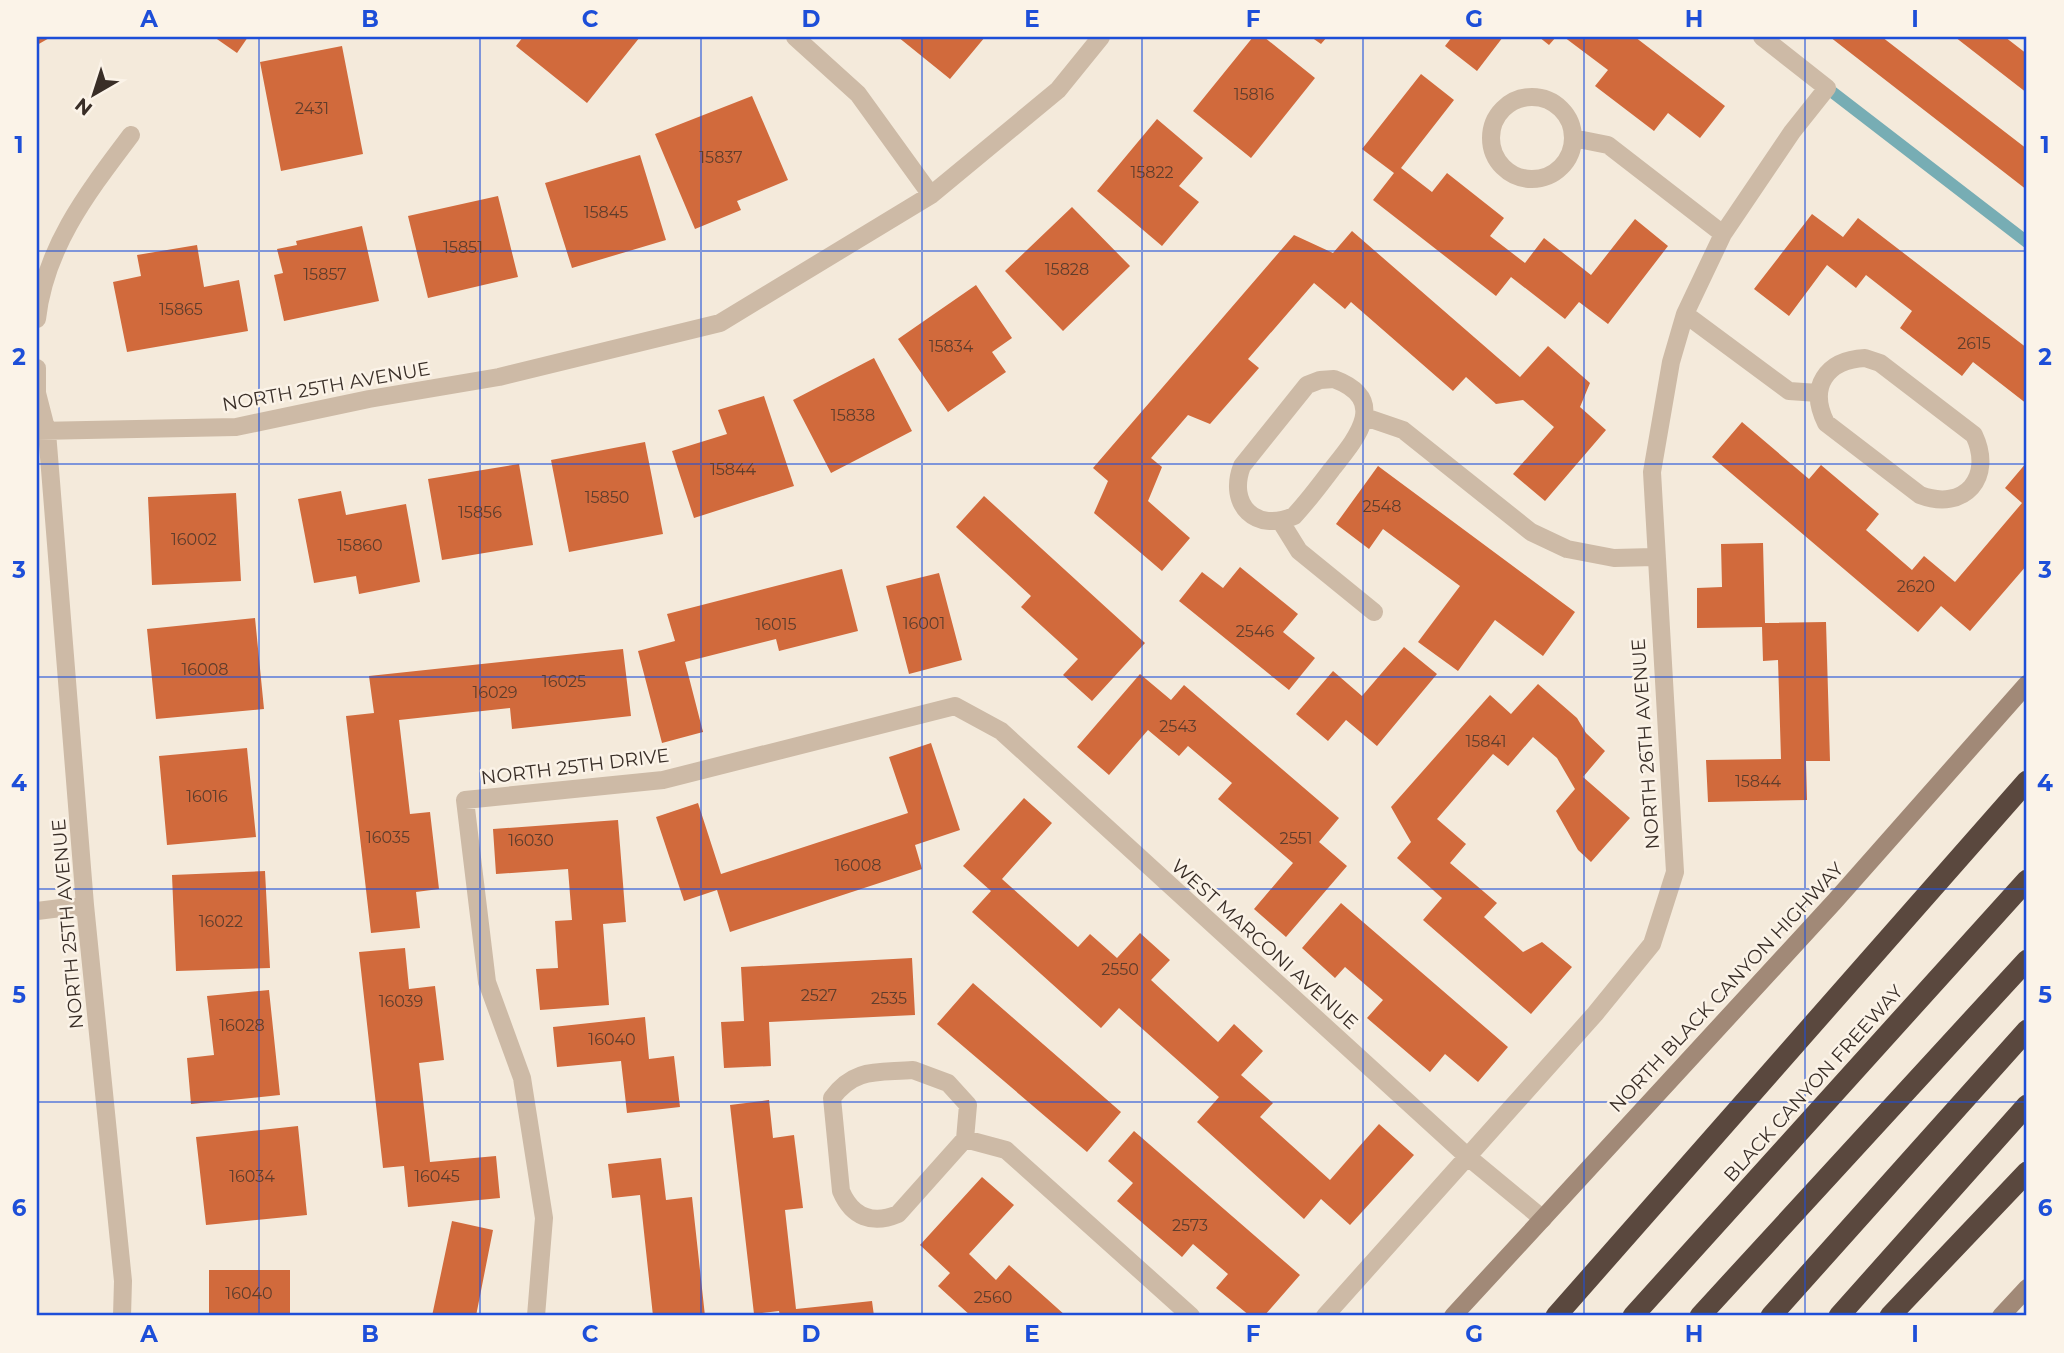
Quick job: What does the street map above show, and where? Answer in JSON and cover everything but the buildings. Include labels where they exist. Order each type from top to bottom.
[{"type":"highway","points":[[1556,1316],[2027,781]]},
{"type":"highway","name":"BLACK CANYON FREEWAY","points":[[1633,1316],[2027,880]]},
{"type":"highway","points":[[1700,1316],[2027,960]]},
{"type":"highway","points":[[1772,1316],[2027,1030]]},
{"type":"highway","points":[[1839,1316],[2027,1105]]},
{"type":"highway","points":[[1890,1316],[2027,1172]]},
{"type":"main road","name":"NORTH BLACK CANYON HIGHWAY","points":[[1454,1316],[1836,901],[2027,684]]},
{"type":"main road","points":[[2001,1316],[2027,1288]]},
{"type":"street","points":[[795,37],[858,94],[931,195]]},
{"type":"street","name":"NORTH 25TH AVENUE","points":[[122,1316],[123,1281],[85,905],[42,431],[236,427],[369,399],[499,377],[720,323],[931,195],[1058,90],[1101,37]]},
{"type":"street","name":"NORTH 26TH AVENUE","points":[[1325,1316],[1468,1157],[1652,944],[1675,872],[1654,557],[1652,472],[1671,362],[1685,314],[1723,234],[1792,132],[1827,88],[1762,37]]},
{"type":"street","points":[[1532,96],[1552,102],[1568,117],[1573,138],[1567,159],[1552,174],[1531,179],[1511,173],[1503,166],[1496,158],[1490,137],[1496,117],[1511,101],[1532,96]]},
{"type":"street","points":[[37,319],[40,288],[57,246],[86,195],[131,135]]},
{"type":"street","points":[[1573,138],[1608,145],[1723,234]]},
{"type":"street","points":[[1685,314],[1789,391],[1818,393]]},
{"type":"street","points":[[1865,358],[1880,363],[1974,435],[1981,449],[1982,466],[1977,480],[1966,493],[1951,500],[1935,501],[1920,495],[1826,423],[1819,409],[1818,393],[1824,377],[1834,366],[1849,359],[1865,358]]},
{"type":"street","points":[[37,368],[42,431]]},
{"type":"street","points":[[1334,379],[1348,384],[1358,394],[1365,417],[1359,435],[1304,505],[1294,516],[1281,522],[1267,522],[1253,517],[1243,507],[1237,494],[1237,479],[1242,466],[1307,385],[1334,379]]},
{"type":"street","points":[[1365,417],[1403,430],[1531,532],[1567,549],[1614,558],[1654,557]]},
{"type":"street","points":[[1281,522],[1299,551],[1374,612]]},
{"type":"street","name":"WEST MARCONI AVENUE","points":[[955,705],[1001,731],[1468,1157],[1543,1219]]},
{"type":"street","name":"NORTH 25TH DRIVE","points":[[537,1316],[544,1218],[522,1078],[487,982],[465,800],[663,780],[955,705]]},
{"type":"street","points":[[37,911],[85,905]]},
{"type":"street","points":[[913,1070],[948,1083],[968,1105],[965,1139],[898,1214],[885,1220],[870,1219],[857,1214],[847,1205],[841,1192],[832,1098],[848,1080],[861,1074],[913,1070]]},
{"type":"street","points":[[965,1139],[1006,1150],[1191,1316]]},
{"type":"waterway","points":[[1827,88],[2027,242]]}]
